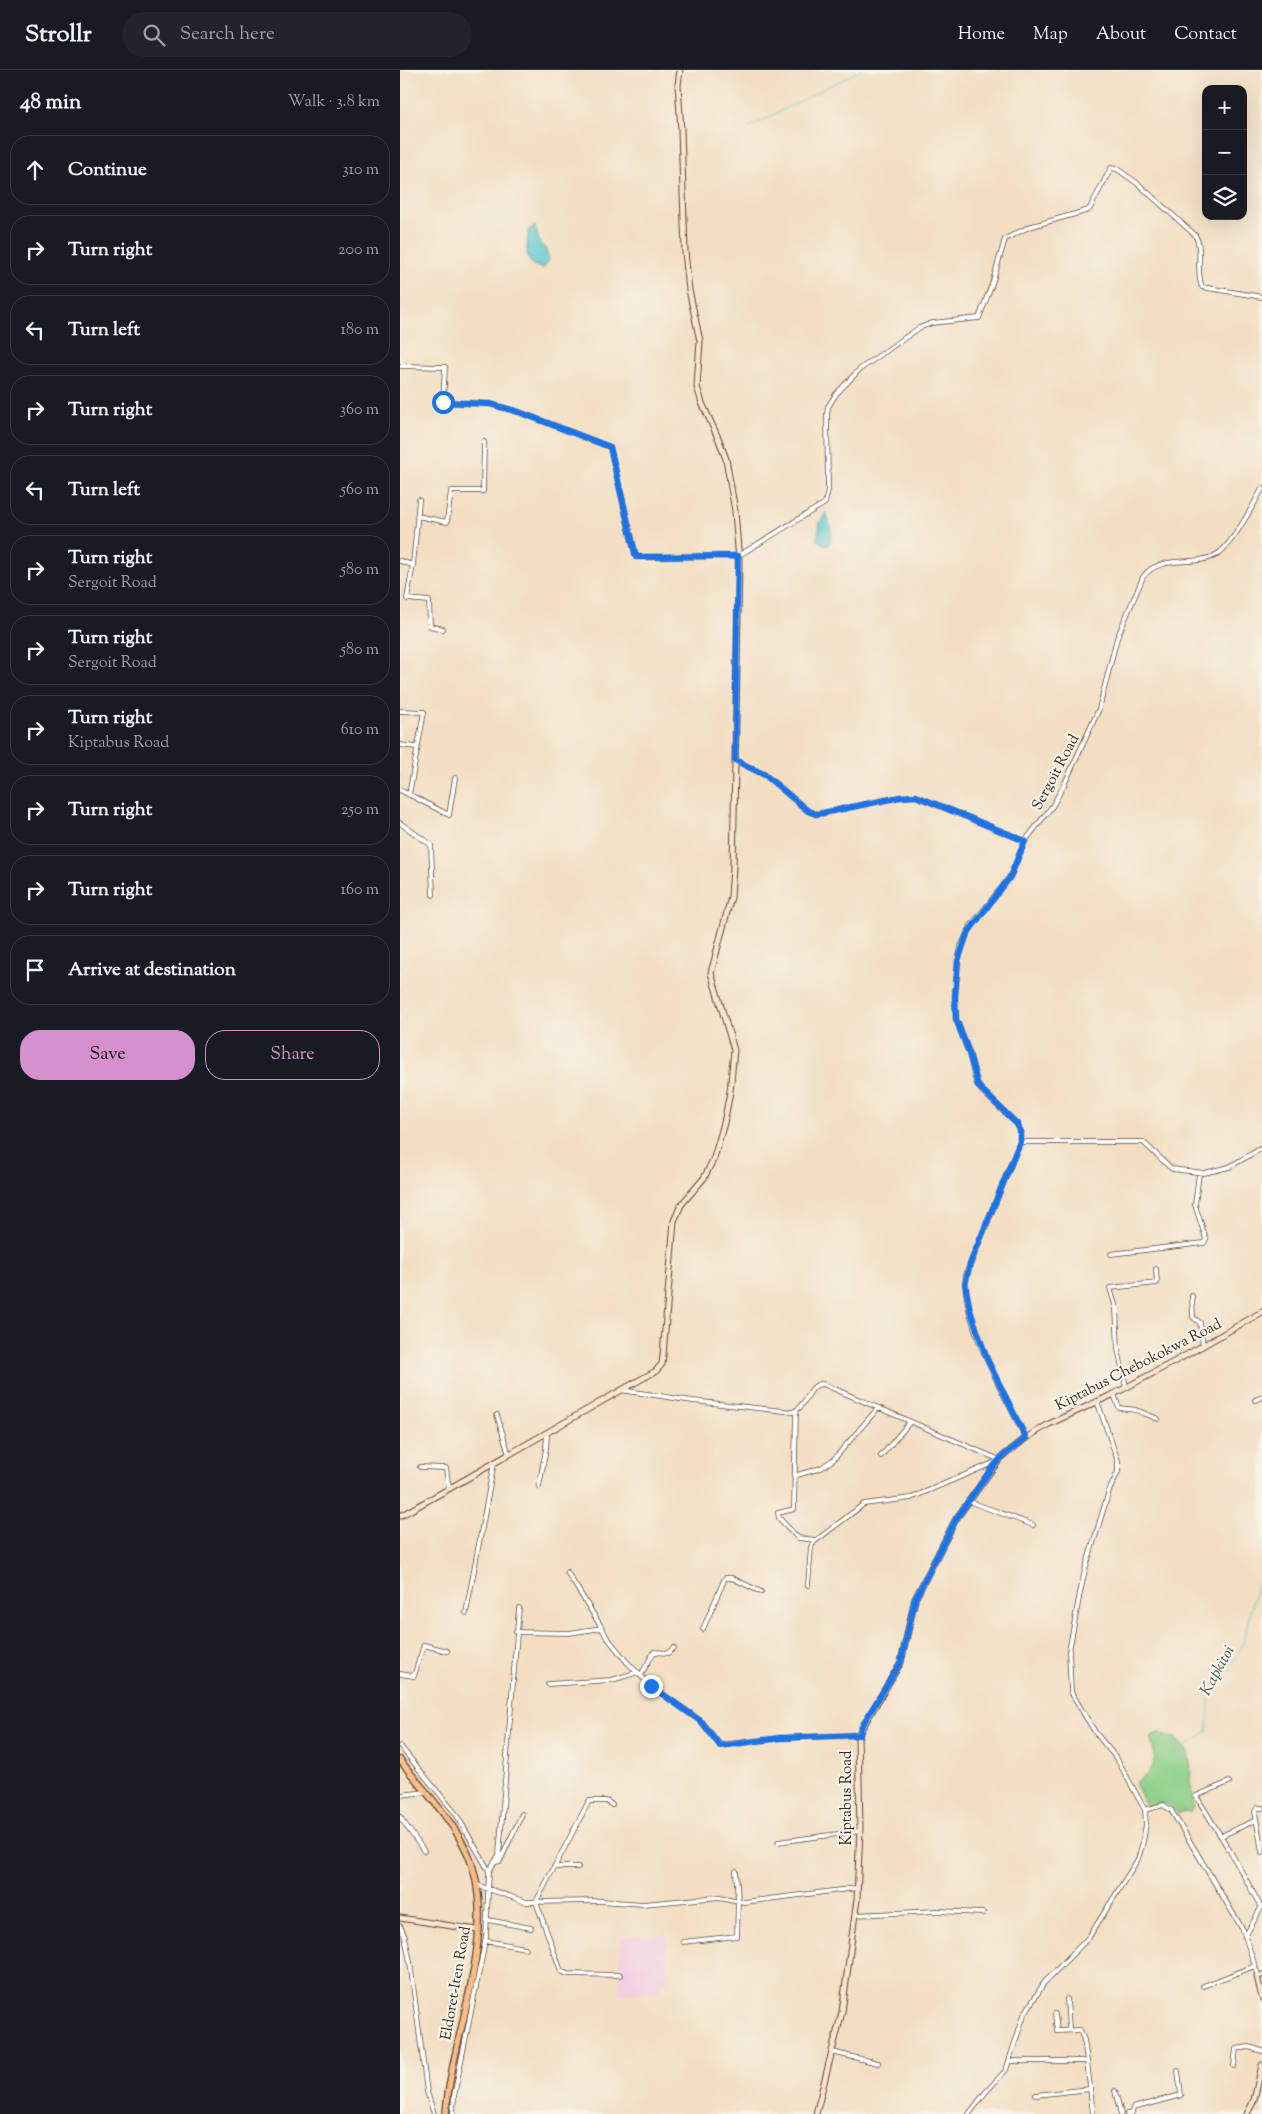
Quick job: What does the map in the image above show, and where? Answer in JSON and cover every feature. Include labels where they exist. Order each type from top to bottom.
[{"type":"main road","name":"Eldoret-Iten Road","points":[[400,1760],[448,1819],[461,1839],[468,1854],[477,1885],[479,1913],[473,1972],[447,2096],[446,2114]]},
{"type":"street","points":[[400,1516],[656,1371],[662,1364],[674,1221],[681,1205],[696,1189],[709,1170],[724,1123],[729,1100],[734,1050],[711,973],[730,897],[735,810],[738,556],[735,511],[726,459],[697,387],[700,341],[689,290],[684,233],[678,85],[680,70]]},
{"type":"street","points":[[400,366],[445,367],[443,402],[490,404],[519,412],[610,447],[636,557],[738,556],[825,503],[828,473],[828,407],[836,394],[852,377],[865,365],[919,328],[932,322],[979,318],[992,284],[1005,239],[1029,227],[1089,210],[1111,168],[1117,169],[1137,183],[1195,234],[1202,287],[1262,297]]},
{"type":"street","points":[[418,516],[447,522],[451,491],[483,492],[484,442]]},
{"type":"street","name":"Sergoit Road","points":[[1020,1142],[1020,1130],[1017,1124],[978,1086],[969,1053],[956,1019],[955,996],[958,961],[967,934],[1010,877],[1025,841],[1053,805],[1093,724],[1104,695],[1117,638],[1147,572],[1156,566],[1216,555],[1234,536],[1262,488]]},
{"type":"street","points":[[419,500],[408,599],[429,601],[430,626],[443,629]]},
{"type":"street","points":[[400,561],[413,565]]},
{"type":"street","points":[[400,711],[424,712],[416,747],[409,795]]},
{"type":"street","points":[[400,745],[416,747]]},
{"type":"street","points":[[735,760],[765,775],[812,813],[823,813],[900,797],[916,796],[1025,841]]},
{"type":"street","points":[[400,790],[449,815],[456,778]]},
{"type":"street","points":[[400,823],[431,845],[433,895]]},
{"type":"street","points":[[1026,1438],[987,1359],[970,1310],[965,1284],[970,1264],[1020,1142],[1143,1142],[1172,1169],[1199,1173],[1229,1167],[1262,1148]]},
{"type":"street","points":[[1111,1254],[1204,1243],[1206,1239],[1196,1205],[1199,1173]]},
{"type":"street","points":[[1126,1387],[1118,1349],[1116,1308],[1110,1288],[1157,1283],[1156,1269]]},
{"type":"street","points":[[1192,1296],[1193,1317],[1199,1320],[1203,1346]]},
{"type":"street","name":"Kiptabus Chebokokwa Road","points":[[1026,1438],[1049,1424],[1114,1394],[1262,1312]]},
{"type":"street","points":[[816,1540],[798,1538],[779,1518],[778,1513],[794,1509],[796,1411],[814,1387],[821,1383],[1000,1460]]},
{"type":"street","points":[[620,1390],[770,1410],[796,1411]]},
{"type":"street","points":[[1114,1394],[1119,1408],[1136,1410],[1158,1419]]},
{"type":"street","points":[[1255,1400],[1262,1397]]},
{"type":"street","points":[[968,2114],[1006,2070],[1024,2015],[1044,1983],[1089,1937],[1138,1859],[1146,1824],[1146,1810],[1117,1759],[1095,1732],[1071,1692],[1069,1651],[1085,1570],[1109,1491],[1119,1467],[1097,1401]]},
{"type":"street","points":[[794,1476],[829,1463],[878,1408]]},
{"type":"street","points":[[497,1415],[509,1455]]},
{"type":"street","points":[[881,1456],[910,1422]]},
{"type":"street","points":[[539,1486],[547,1434]]},
{"type":"street","name":"Kiptabus Road","points":[[816,2114],[842,2012],[855,1916],[860,1831],[858,1735],[860,1735],[865,1722],[901,1662],[915,1599],[956,1519],[1000,1460],[1026,1438]]},
{"type":"street","points":[[808,1585],[812,1547],[816,1540],[864,1504],[911,1498],[1000,1460]]},
{"type":"street","points":[[466,1613],[494,1464]]},
{"type":"street","points":[[420,1467],[446,1468],[449,1489]]},
{"type":"street","points":[[968,1501],[1033,1525]]},
{"type":"street","points":[[567,1572],[606,1636],[651,1686],[702,1722],[720,1746],[780,1738],[858,1735]]},
{"type":"street","points":[[703,1629],[725,1578],[732,1578],[761,1592]]},
{"type":"street","points":[[489,1871],[500,1855],[519,1608]]},
{"type":"street","points":[[516,1632],[569,1633],[602,1628]]},
{"type":"street","points":[[400,1674],[414,1676],[424,1645],[447,1651]]},
{"type":"street","points":[[548,1684],[612,1680],[640,1673],[654,1652],[668,1653],[674,1648]]},
{"type":"street","points":[[400,1746],[456,1814],[489,1871],[486,1941],[454,2096],[453,2114]]},
{"type":"street","points":[[1229,1782],[1196,1796],[1262,1906],[1245,1937]]},
{"type":"street","points":[[400,1795],[427,1792]]},
{"type":"street","points":[[612,1805],[607,1801],[589,1801],[536,1902],[560,1971],[567,1974],[620,1975]]},
{"type":"street","points":[[1146,1810],[1163,1805],[1171,1810],[1243,1930],[1260,1975],[1262,1998]]},
{"type":"street","points":[[1262,1808],[1257,1808],[1255,1812],[1262,1852]]},
{"type":"street","points":[[496,1862],[500,1861],[522,1814]]},
{"type":"street","points":[[400,1817],[424,1851]]},
{"type":"street","points":[[1221,1836],[1256,1820]]},
{"type":"street","points":[[778,1842],[860,1831]]},
{"type":"street","points":[[554,1867],[578,1867]]},
{"type":"street","points":[[683,1942],[736,1936],[736,1871]]},
{"type":"street","points":[[477,1885],[517,1900],[536,1902],[601,1901],[643,1904],[720,1897],[737,1902],[857,1888]]},
{"type":"street","points":[[855,1916],[919,1912],[983,1912]]},
{"type":"street","points":[[400,1918],[477,1930]]},
{"type":"street","points":[[488,1920],[531,1928]]},
{"type":"street","points":[[400,1926],[405,1938],[410,1962],[427,2092],[434,2114]]},
{"type":"street","points":[[486,1941],[525,1948]]},
{"type":"street","points":[[1203,1986],[1255,1966]]},
{"type":"street","points":[[1067,1999],[1069,2029]]},
{"type":"street","points":[[1055,2014],[1057,2031],[1080,2030],[1084,2040],[1093,2114]]},
{"type":"street","points":[[1234,2066],[1236,2049],[1249,2046],[1262,2051]]},
{"type":"street","points":[[457,2047],[464,2048]]},
{"type":"street","points":[[832,2052],[878,2063]]},
{"type":"street","points":[[1009,2061],[1087,2061]]},
{"type":"street","points":[[1247,2114],[1254,2100],[1262,2065]]},
{"type":"street","points":[[1126,2114],[1132,2113],[1133,2108],[1181,2095],[1178,2070]]},
{"type":"street","points":[[1036,2095],[1090,2089]]},
{"type":"street","points":[[1115,2091],[1121,2114]]},
{"type":"shaded area","points":[[621,1936],[667,1936],[669,1982],[660,1983],[659,1992],[619,1994]]},
{"type":"green space","points":[[1158,1733],[1175,1738],[1188,1752],[1194,1806],[1190,1812],[1184,1811],[1178,1814],[1168,1805],[1161,1803],[1147,1807],[1135,1783],[1144,1777],[1152,1767],[1154,1752],[1152,1736]]},
{"type":"water","points":[[535,226],[540,244],[545,248],[549,260],[544,268],[532,264],[527,255],[528,230]]},
{"type":"water","points":[[826,512],[831,534],[828,546],[817,540],[820,522]]},
{"type":"waterway","points":[[748,128],[861,70]]},
{"type":"waterway","name":"Kapkitoi","points":[[1172,1757],[1208,1730],[1209,1699],[1242,1647],[1257,1585],[1262,1580]]},
{"type":"route","points":[[443,402],[490,404],[519,412],[610,447],[636,557],[738,556],[739,592],[735,760],[765,775],[812,813],[823,813],[900,797],[916,796],[1025,841],[1010,877],[971,926],[961,947],[956,978],[955,1009],[961,1036],[969,1053],[978,1086],[1017,1124],[1020,1130],[1020,1142],[970,1264],[965,1284],[970,1310],[987,1359],[1026,1438],[1002,1457],[992,1468],[956,1519],[913,1604],[907,1642],[901,1662],[861,1728],[860,1735],[780,1738],[744,1741],[720,1746],[702,1722],[651,1686]]}]
